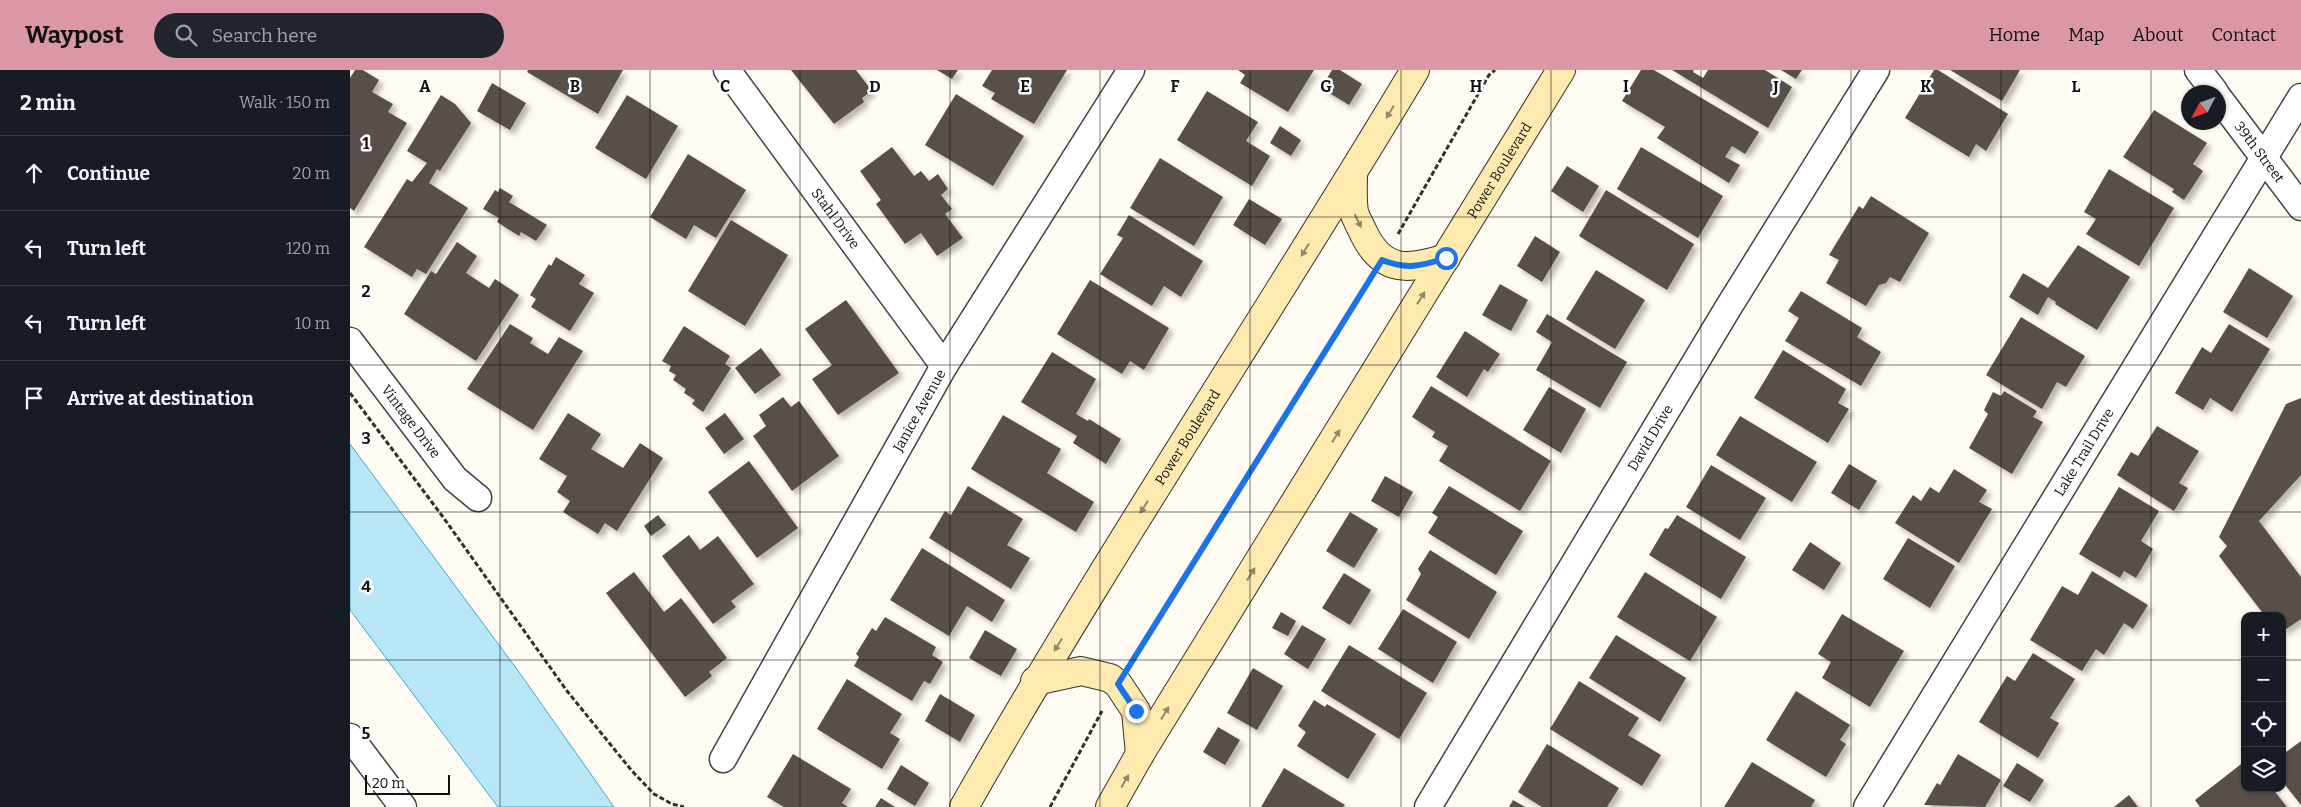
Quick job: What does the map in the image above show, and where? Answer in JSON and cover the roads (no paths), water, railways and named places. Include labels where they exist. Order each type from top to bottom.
[{"type":"street","name":"Stahl Drive","points":[[727,70],[944,366]]},
{"type":"street","name":"Janice Avenue","points":[[723,759],[944,366],[1131,70]]},
{"type":"street","name":"Power Boulevard","points":[[964,807],[1035,682],[1353,173],[1415,70]]},
{"type":"street","name":"Power Boulevard","points":[[1110,807],[1140,754],[1561,70]]},
{"type":"street","name":"David Drive","points":[[1428,807],[1728,308],[1876,70]]},
{"type":"street","points":[[2198,70],[2210,85]]},
{"type":"street","name":"Lake Trail Drive","points":[[1867,807],[2301,97]]},
{"type":"street","name":"39th Street","points":[[2226,107],[2301,207]]},
{"type":"street","points":[[1353,173],[1354,213],[1370,245],[1382,260],[1398,267],[1424,265],[1446,258]]},
{"type":"street","name":"Vintage Drive","points":[[350,341],[455,479],[478,498]]},
{"type":"street","points":[[1035,682],[1081,671],[1110,678],[1118,684],[1136,711],[1140,754]]},
{"type":"street","points":[[350,737],[403,807]]},
{"type":"water","points":[[350,444],[519,672],[614,807],[498,807],[350,610]]}]
